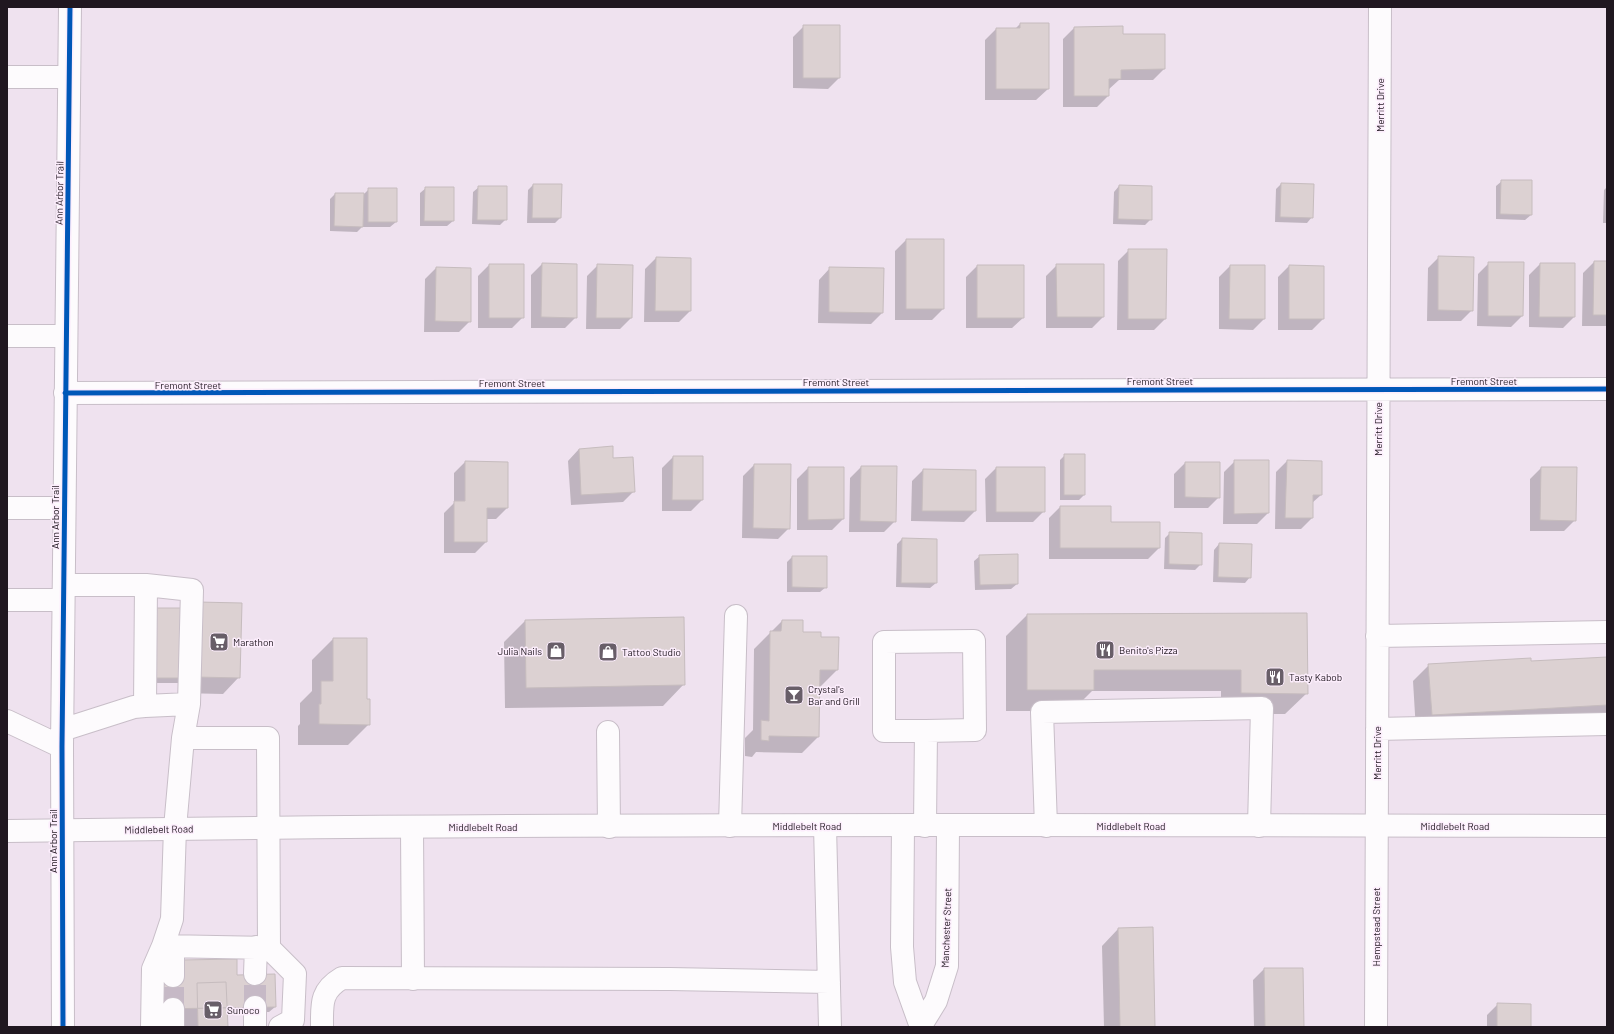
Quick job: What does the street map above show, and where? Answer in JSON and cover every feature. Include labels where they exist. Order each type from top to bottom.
[{"type":"street","name":"Ann Arbor Trail","points":[[63,1027],[61,830],[70,7]]},
{"type":"street","name":"Merritt Drive","points":[[1376,826],[1380,7]]},
{"type":"street","points":[[7,77],[69,77]]},
{"type":"street","points":[[7,336],[66,336]]},
{"type":"street","name":"Fremont Street","points":[[65,394],[1607,389]]},
{"type":"street","points":[[7,508],[64,508]]},
{"type":"street","points":[[145,706],[146,585]]},
{"type":"street","points":[[7,600],[63,592],[146,585],[192,590],[189,704],[183,738],[175,828],[172,919],[168,946],[173,976]]},
{"type":"street","points":[[730,826],[736,616]]},
{"type":"street","points":[[1378,636],[1607,632]]},
{"type":"street","points":[[974,641],[975,730],[926,731],[884,731],[884,642],[974,641]]},
{"type":"street","points":[[7,721],[62,739],[134,707],[189,704]]},
{"type":"street","points":[[1046,826],[1042,712],[1262,708],[1259,826]]},
{"type":"street","points":[[1377,729],[1607,724]]},
{"type":"street","points":[[925,826],[926,731]]},
{"type":"street","points":[[608,732],[609,827]]},
{"type":"street","points":[[183,738],[268,738],[268,829],[263,948],[255,974]]},
{"type":"street","name":"Middlebelt Road","points":[[7,831],[175,828],[268,829],[730,826],[1607,826]]},
{"type":"street","points":[[825,826],[830,1027]]},
{"type":"street","name":"Manchester Street","points":[[903,826],[902,947],[905,982],[920,1026]]},
{"type":"street","name":"Manchester Street","points":[[920,1026],[936,1001],[946,966],[948,826]]},
{"type":"street","name":"Hempstead Street","points":[[1376,826],[1376,1027]]},
{"type":"street","points":[[412,828],[412,979]]},
{"type":"street","points":[[168,946],[263,948],[295,974],[293,1020],[280,1027]]},
{"type":"street","points":[[152,1027],[153,969],[168,946]]},
{"type":"street","points":[[322,1027],[322,1001],[331,984],[342,978],[685,979],[829,982]]},
{"type":"building","points":[[1020,23],[1049,23],[1049,89],[996,89],[996,28],[1020,28]]},
{"type":"building","points":[[803,25],[840,25],[840,78],[803,78]]},
{"type":"building","points":[[1123,26],[1123,34],[1165,34],[1165,69],[1121,70],[1121,79],[1109,79],[1109,96],[1074,96],[1074,27]]},
{"type":"building","points":[[1501,180],[1532,180],[1532,215],[1500,214]]},
{"type":"building","points":[[1281,183],[1314,184],[1313,218],[1280,217]]},
{"type":"building","points":[[533,184],[562,184],[561,218],[532,218]]},
{"type":"building","points":[[1119,185],[1152,186],[1152,220],[1118,219]]},
{"type":"building","points":[[478,186],[507,186],[507,220],[477,220]]},
{"type":"building","points":[[425,187],[454,187],[454,221],[424,221]]},
{"type":"building","points":[[368,188],[397,188],[397,222],[368,222]]},
{"type":"building","points":[[335,193],[364,193],[363,227],[334,226]]},
{"type":"building","points":[[906,239],[944,239],[944,309],[906,309]]},
{"type":"building","points":[[1128,249],[1167,249],[1166,319],[1128,319]]},
{"type":"building","points":[[1438,256],[1474,257],[1473,311],[1438,310]]},
{"type":"building","points":[[656,257],[691,258],[691,311],[655,311]]},
{"type":"building","points":[[1594,261],[1607,261],[1607,315],[1593,315]]},
{"type":"building","points":[[1488,262],[1524,262],[1523,316],[1488,316]]},
{"type":"building","points":[[542,263],[577,264],[577,318],[541,317]]},
{"type":"building","points":[[1540,263],[1575,263],[1575,317],[1539,317]]},
{"type":"building","points":[[489,264],[524,264],[524,318],[489,318]]},
{"type":"building","points":[[597,264],[633,265],[632,318],[596,318]]},
{"type":"building","points":[[1056,264],[1104,264],[1104,317],[1057,317]]},
{"type":"building","points":[[977,265],[1024,265],[1024,318],[977,318]]},
{"type":"building","points":[[1230,265],[1265,265],[1265,319],[1229,319]]},
{"type":"building","points":[[1289,265],[1324,266],[1324,319],[1289,319]]},
{"type":"building","points":[[436,267],[471,268],[471,322],[435,321]]},
{"type":"building","points":[[829,267],[884,268],[883,313],[829,312]]},
{"type":"building","points":[[613,446],[613,458],[633,457],[635,492],[581,495],[579,449]]},
{"type":"building","points":[[1064,454],[1085,454],[1085,495],[1064,495]]},
{"type":"building","points":[[673,456],[703,456],[703,500],[672,500]]},
{"type":"building","points":[[1234,460],[1269,460],[1269,513],[1234,514]]},
{"type":"building","points":[[1287,460],[1322,461],[1322,495],[1313,495],[1313,518],[1285,518]]},
{"type":"building","points":[[465,461],[508,462],[508,508],[487,508],[487,542],[454,542],[454,501],[465,501]]},
{"type":"building","points":[[1185,462],[1220,462],[1220,498],[1185,497]]},
{"type":"building","points":[[754,464],[791,464],[790,529],[753,528]]},
{"type":"building","points":[[861,466],[897,466],[896,522],[860,521]]},
{"type":"building","points":[[808,467],[844,467],[844,519],[808,520]]},
{"type":"building","points":[[996,467],[1045,467],[1045,512],[996,512]]},
{"type":"building","points":[[1541,467],[1577,467],[1576,521],[1540,520]]},
{"type":"building","points":[[923,469],[976,470],[976,511],[922,511]]},
{"type":"building","points":[[1060,506],[1111,506],[1111,522],[1160,522],[1160,548],[1060,548]]},
{"type":"building","points":[[1169,532],[1202,533],[1202,565],[1169,564]]},
{"type":"building","points":[[902,538],[937,539],[937,583],[901,583]]},
{"type":"building","points":[[1219,543],[1252,544],[1251,578],[1218,577]]},
{"type":"building","points":[[1018,554],[1018,584],[980,585],[979,555]]},
{"type":"building","points":[[792,556],[827,556],[827,588],[792,587]]},
{"type":"building","points":[[198,602],[242,603],[240,678],[196,677]]},
{"type":"building","points":[[155,608],[188,608],[187,678],[154,678]]},
{"type":"building","points":[[1307,613],[1308,694],[1241,693],[1241,670],[1094,670],[1094,690],[1027,690],[1027,614]]},
{"type":"building","points":[[684,617],[685,685],[526,688],[525,620]]},
{"type":"building","name":"Crystal's Bar and Grill","points":[[782,620],[803,620],[803,632],[821,632],[821,637],[839,637],[838,670],[820,670],[819,737],[769,736],[769,741],[761,740],[761,720],[769,721],[770,631],[781,631]]},
{"type":"building","points":[[333,638],[367,638],[367,699],[370,699],[370,725],[319,724],[321,681],[333,681]]},
{"type":"building","points":[[1607,657],[1607,705],[1432,715],[1428,664],[1531,658],[1531,661]]},
{"type":"building","points":[[1153,927],[1155,1027],[1120,1027],[1118,928]]},
{"type":"building","points":[[237,959],[237,975],[275,974],[276,1007],[156,1009],[155,976],[181,960]]},
{"type":"building","points":[[1264,968],[1303,968],[1304,1027],[1265,1027]]},
{"type":"building","points":[[226,982],[228,1027],[198,1027],[197,983]]},
{"type":"building","points":[[1497,1003],[1531,1004],[1531,1027],[1497,1027]]},
{"type":"tunnel","points":[[255,974],[255,1007]]},
{"type":"tunnel","points":[[173,976],[173,1009]]},
{"type":"cycle path","points":[[63,1027],[62,747],[70,7]]},
{"type":"cycle path","points":[[65,393],[1607,389]]},
{"type":"place","name":"Marathon","points":[[219,642]]},
{"type":"place","name":"Benito's Pizza","points":[[1105,650]]},
{"type":"place","name":"Julia Nails","points":[[556,651]]},
{"type":"place","name":"Tattoo Studio","points":[[608,652]]},
{"type":"place","name":"Tasty Kabob","points":[[1275,677]]},
{"type":"place","name":"Crystal's Bar and Grill","points":[[794,695]]},
{"type":"place","name":"Sunoco","points":[[213,1010]]}]
